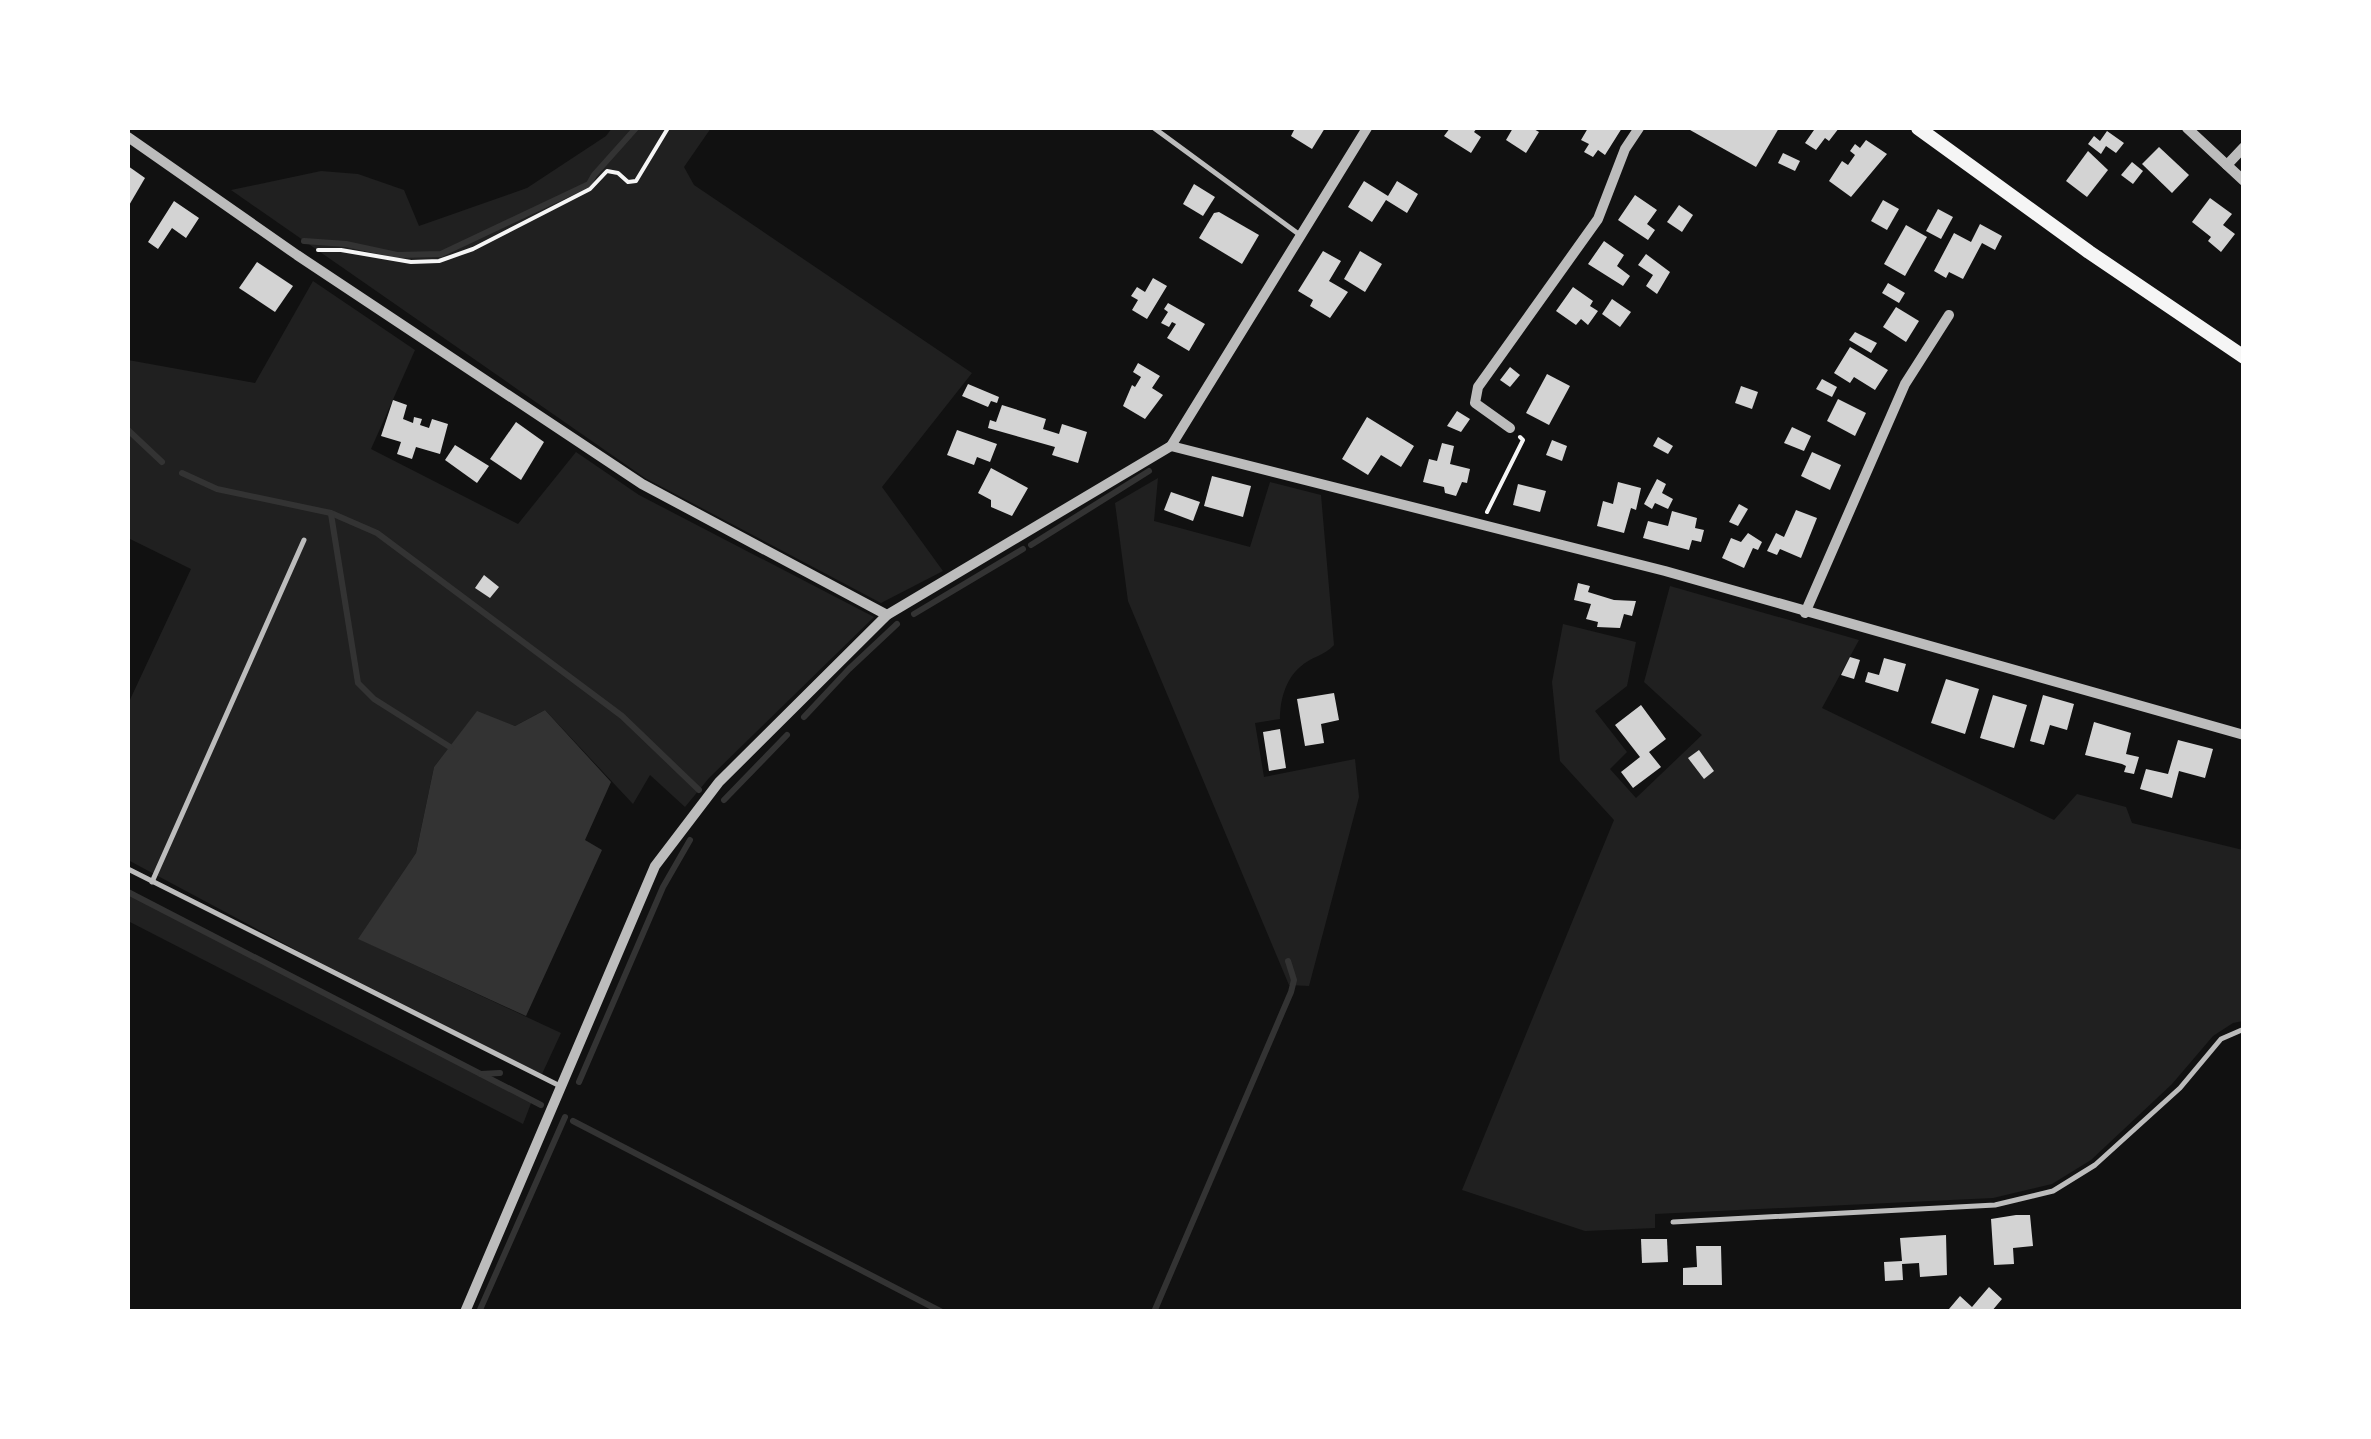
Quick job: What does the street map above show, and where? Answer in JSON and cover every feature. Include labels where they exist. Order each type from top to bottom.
[{"type":"main road","points":[[1918,128],[2089,252],[2244,356]]},
{"type":"street","points":[[466,1312],[655,866],[719,782],[887,616],[1171,446],[1367,128]]},
{"type":"street","points":[[1510,428],[1475,402],[1478,387],[1598,219],[1624,150],[1639,128]]},
{"type":"street","points":[[2187,128],[2244,180]]},
{"type":"street","points":[[128,137],[297,255],[642,484],[887,616]]},
{"type":"street","points":[[2227,165],[2244,147]]},
{"type":"street","points":[[1805,613],[1904,384],[1949,315]]},
{"type":"street","points":[[1171,446],[1665,571],[2244,736]]},
{"type":"lane","points":[[1154,128],[1302,237]]},
{"type":"lane","points":[[152,882],[304,540]]},
{"type":"lane","points":[[128,869],[561,1086]]},
{"type":"lane","points":[[1672,1222],[1994,1205],[2053,1191],[2095,1165],[2180,1088],[2221,1039],[2244,1029]]},
{"type":"path","points":[[297,255],[321,249],[412,262],[438,261],[472,249],[590,190],[607,171],[618,172],[628,182],[636,181],[668,128]]},
{"type":"path","points":[[1480,526],[1523,440],[1510,428]]},
{"type":"shaded area","points":[[612,128],[711,128],[684,167],[694,185],[972,373],[882,487],[943,571],[881,603],[645,478],[231,190],[321,171],[358,174],[404,190],[419,226],[527,188],[606,136]]},
{"type":"shaded area","points":[[313,281],[415,350],[371,449],[518,524],[576,452],[639,495],[874,617],[709,778],[685,807],[650,775],[633,804],[545,710],[515,726],[477,712],[434,767],[416,853],[359,939],[561,1033],[542,1074],[311,958],[128,860],[128,704],[191,569],[128,538],[128,360],[255,383]]},
{"type":"shaded area","points":[[1158,478],[1154,521],[1250,547],[1270,482],[1321,495],[1334,645],[1295,672],[1282,698],[1280,719],[1255,723],[1264,777],[1355,759],[1359,797],[1309,986],[1289,985],[1128,601],[1115,503]]},
{"type":"shaded area","points":[[1670,586],[1859,640],[1822,708],[2054,820],[2077,794],[2126,807],[2132,823],[2243,850],[2243,1021],[2213,1036],[2172,1084],[2091,1160],[2052,1184],[1993,1198],[1655,1214],[1655,1228],[1585,1231],[1462,1190],[1614,820],[1560,761],[1552,682],[1563,624],[1636,642],[1627,686],[1595,711],[1627,752],[1610,769],[1636,798],[1702,735],[1644,682]]},
{"type":"shaded area","points":[[545,710],[611,782],[585,840],[602,850],[526,1016],[358,939],[416,853],[434,767],[477,711],[515,726]]},
{"type":"shaded area","points":[[128,892],[533,1098],[523,1124],[128,921]]},
{"type":"building","points":[[1295,128],[1325,128],[1312,149],[1291,136]]},
{"type":"building","points":[[1450,128],[1477,128],[1474,132],[1481,137],[1471,153],[1444,136]]},
{"type":"building","points":[[1513,128],[1539,132],[1526,153],[1506,140]]},
{"type":"building","points":[[1588,128],[1622,128],[1605,155],[1598,150],[1593,157],[1584,152],[1589,144],[1581,140]]},
{"type":"building","points":[[1692,128],[1779,128],[1756,167]]},
{"type":"building","points":[[1810,128],[1839,128],[1816,150],[1805,143],[1814,130]]},
{"type":"building","points":[[2107,131],[2124,143],[2116,153],[2106,146],[2101,154],[2088,144],[2094,136],[2100,141]]},
{"type":"building","points":[[1866,140],[1887,154],[1851,197],[1829,181],[1842,161],[1848,165],[1855,155],[1850,151],[1855,144],[1860,148]]},
{"type":"building","points":[[2159,147],[2189,175],[2172,193],[2142,164]]},
{"type":"building","points":[[2088,151],[2108,170],[2087,197],[2066,181]]},
{"type":"building","points":[[1783,153],[1800,161],[1795,171],[1778,163]]},
{"type":"building","points":[[2132,162],[2143,171],[2133,184],[2121,175]]},
{"type":"building","points":[[128,166],[145,178],[128,207]]},
{"type":"building","points":[[1364,181],[1388,196],[1397,181],[1418,194],[1407,213],[1386,200],[1372,222],[1348,207]]},
{"type":"building","points":[[1194,184],[1215,197],[1203,216],[1183,204]]},
{"type":"building","points":[[1635,195],[1657,210],[1647,224],[1655,230],[1648,240],[1618,220]]},
{"type":"building","points":[[2210,198],[2232,214],[2223,225],[2235,234],[2221,252],[2208,241],[2211,237],[2192,222]]},
{"type":"building","points":[[1883,200],[1899,209],[1887,230],[1871,221]]},
{"type":"building","points":[[174,201],[199,218],[186,238],[172,228],[158,249],[148,242]]},
{"type":"building","points":[[1679,205],[1693,215],[1682,232],[1667,222]]},
{"type":"building","points":[[1938,209],[1953,217],[1941,239],[1926,231]]},
{"type":"building","points":[[1219,212],[1259,235],[1242,264],[1199,238],[1214,213]]},
{"type":"building","points":[[1980,224],[2002,236],[1995,250],[1982,243],[1963,279],[1949,272],[1946,278],[1934,271],[1954,233],[1971,242]]},
{"type":"building","points":[[1906,225],[1927,237],[1905,276],[1884,264]]},
{"type":"building","points":[[1604,241],[1624,255],[1617,266],[1630,276],[1623,286],[1588,264]]},
{"type":"building","points":[[1323,251],[1341,261],[1329,281],[1348,292],[1330,318],[1310,306],[1313,300],[1298,291]]},
{"type":"building","points":[[1360,251],[1382,264],[1365,292],[1344,279]]},
{"type":"building","points":[[1646,254],[1670,272],[1657,294],[1646,286],[1653,275],[1638,265]]},
{"type":"building","points":[[257,262],[293,286],[275,312],[239,288]]},
{"type":"building","points":[[1153,278],[1167,286],[1147,319],[1132,310],[1138,300],[1131,296],[1137,287],[1145,292]]},
{"type":"building","points":[[1888,283],[1905,293],[1899,303],[1882,293]]},
{"type":"building","points":[[1573,287],[1593,301],[1590,306],[1598,311],[1588,325],[1581,319],[1576,325],[1556,311]]},
{"type":"building","points":[[1612,299],[1631,312],[1620,327],[1602,314]]},
{"type":"building","points":[[1168,303],[1205,324],[1189,351],[1167,338],[1176,324],[1172,322],[1169,327],[1161,323]]},
{"type":"building","points":[[1896,307],[1919,321],[1906,342],[1883,327]]},
{"type":"building","points":[[1855,332],[1877,343],[1871,353],[1849,340]]},
{"type":"building","points":[[1850,347],[1888,370],[1875,390],[1854,377],[1850,383],[1834,373]]},
{"type":"building","points":[[1138,363],[1160,376],[1152,388],[1163,395],[1145,419],[1123,406],[1132,385],[1135,387],[1141,377],[1133,372]]},
{"type":"building","points":[[1510,367],[1520,375],[1510,387],[1500,380]]},
{"type":"building","points":[[1547,374],[1570,386],[1549,425],[1526,413]]},
{"type":"building","points":[[1822,379],[1837,387],[1832,397],[1816,389]]},
{"type":"building","points":[[968,384],[999,397],[997,403],[991,401],[988,407],[962,396]]},
{"type":"building","points":[[1741,386],[1758,392],[1752,409],[1735,403]]},
{"type":"building","points":[[1838,399],[1866,413],[1855,436],[1827,421]]},
{"type":"building","points":[[393,400],[407,405],[403,419],[413,423],[414,417],[422,419],[420,425],[429,428],[432,419],[448,424],[440,454],[416,447],[412,459],[397,454],[401,442],[381,436]]},
{"type":"building","points":[[1002,405],[1046,419],[1043,429],[1059,434],[1062,424],[1087,432],[1078,463],[1052,455],[1055,447],[988,428],[990,420],[996,422]]},
{"type":"building","points":[[1457,411],[1470,419],[1461,432],[1447,426]]},
{"type":"building","points":[[1367,417],[1414,446],[1401,467],[1381,455],[1368,475],[1342,459]]},
{"type":"building","points":[[516,422],[544,442],[521,480],[490,459]]},
{"type":"building","points":[[1792,427],[1811,436],[1804,451],[1784,443]]},
{"type":"building","points":[[957,430],[997,444],[990,462],[977,457],[974,465],[947,455]]},
{"type":"building","points":[[1658,437],[1673,446],[1668,454],[1653,446]]},
{"type":"building","points":[[1552,440],[1567,446],[1562,461],[1546,455]]},
{"type":"building","points":[[1442,443],[1454,446],[1450,464],[1470,469],[1467,483],[1462,482],[1456,496],[1445,493],[1444,487],[1423,482],[1429,459],[1437,461]]},
{"type":"building","points":[[455,445],[489,466],[477,483],[445,460]]},
{"type":"building","points":[[1812,452],[1841,465],[1830,490],[1801,476]]},
{"type":"building","points":[[991,468],[1028,488],[1012,516],[991,507],[991,500],[978,493]]},
{"type":"building","points":[[1212,476],[1251,486],[1243,517],[1204,506]]},
{"type":"building","points":[[1657,479],[1666,484],[1662,493],[1673,499],[1668,509],[1655,503],[1652,509],[1644,504]]},
{"type":"building","points":[[1618,482],[1641,488],[1636,510],[1631,508],[1624,533],[1597,526],[1603,501],[1613,504]]},
{"type":"building","points":[[1518,484],[1546,491],[1540,512],[1513,505]]},
{"type":"building","points":[[1171,492],[1200,502],[1193,521],[1164,510]]},
{"type":"building","points":[[1739,504],[1748,509],[1738,526],[1729,522]]},
{"type":"building","points":[[1796,510],[1817,518],[1801,558],[1780,549],[1777,555],[1767,551],[1776,533],[1784,537]]},
{"type":"building","points":[[1672,511],[1697,518],[1695,528],[1704,530],[1701,542],[1692,540],[1689,550],[1643,538],[1648,521],[1668,526]]},
{"type":"building","points":[[1748,533],[1762,542],[1758,550],[1753,548],[1744,568],[1722,558],[1731,538],[1741,542]]},
{"type":"building","points":[[484,575],[499,587],[490,598],[475,588]]},
{"type":"building","points":[[1578,583],[1590,586],[1588,592],[1614,600],[1636,601],[1632,616],[1624,614],[1620,628],[1597,627],[1598,622],[1586,619],[1591,604],[1574,600]]},
{"type":"building","points":[[1850,657],[1860,660],[1854,679],[1841,675]]},
{"type":"building","points":[[1884,658],[1906,664],[1898,692],[1865,682],[1868,672],[1879,675]]},
{"type":"building","points":[[1946,679],[1979,689],[1965,734],[1931,723]]},
{"type":"building","points":[[1334,693],[1339,720],[1321,724],[1324,743],[1305,746],[1297,699]]},
{"type":"building","points":[[1993,695],[2027,705],[2014,748],[1980,738]]},
{"type":"building","points":[[2043,695],[2074,704],[2067,730],[2050,725],[2044,745],[2030,741]]},
{"type":"building","points":[[1641,705],[1666,739],[1649,752],[1661,767],[1633,788],[1621,772],[1640,757],[1615,725]]},
{"type":"building","points":[[2094,722],[2131,733],[2126,754],[2139,757],[2134,774],[2124,772],[2126,766],[2122,764],[2085,755]]},
{"type":"building","points":[[1280,729],[1286,768],[1269,771],[1263,732]]},
{"type":"building","points":[[2178,740],[2213,749],[2205,778],[2179,771],[2172,798],[2140,789],[2146,769],[2168,774]]},
{"type":"building","points":[[1699,750],[1714,771],[1704,779],[1688,758]]},
{"type":"building","points":[[2030,1215],[2033,1246],[2013,1248],[2014,1264],[1994,1265],[1991,1219]]},
{"type":"building","points":[[1946,1235],[1947,1275],[1920,1277],[1919,1263],[1902,1264],[1903,1280],[1885,1281],[1884,1262],[1902,1261],[1900,1238]]},
{"type":"building","points":[[1641,1239],[1667,1239],[1668,1262],[1642,1263]]},
{"type":"building","points":[[1696,1246],[1721,1246],[1722,1285],[1683,1285],[1683,1268],[1697,1267]]},
{"type":"building","points":[[1989,1287],[2002,1299],[1991,1312],[1949,1309],[1960,1296],[1972,1307]]},
{"type":"waterway","points":[[304,241],[346,244],[397,255],[441,254],[589,184],[636,128]]},
{"type":"waterway","points":[[128,430],[162,462]]},
{"type":"waterway","points":[[1031,545],[1149,471]]},
{"type":"waterway","points":[[182,473],[217,489],[331,513],[377,533],[622,716],[699,790]]},
{"type":"waterway","points":[[331,514],[358,683],[374,699],[450,747]]},
{"type":"waterway","points":[[914,614],[1023,549]]},
{"type":"waterway","points":[[804,717],[897,624]]},
{"type":"waterway","points":[[724,800],[787,735]]},
{"type":"waterway","points":[[579,1082],[663,887],[690,840]]},
{"type":"waterway","points":[[128,892],[541,1105]]},
{"type":"waterway","points":[[1154,1312],[1291,992],[1294,980],[1288,961]]},
{"type":"waterway","points":[[481,1074],[500,1073]]},
{"type":"waterway","points":[[479,1312],[565,1117]]},
{"type":"waterway","points":[[573,1121],[942,1312]]}]
